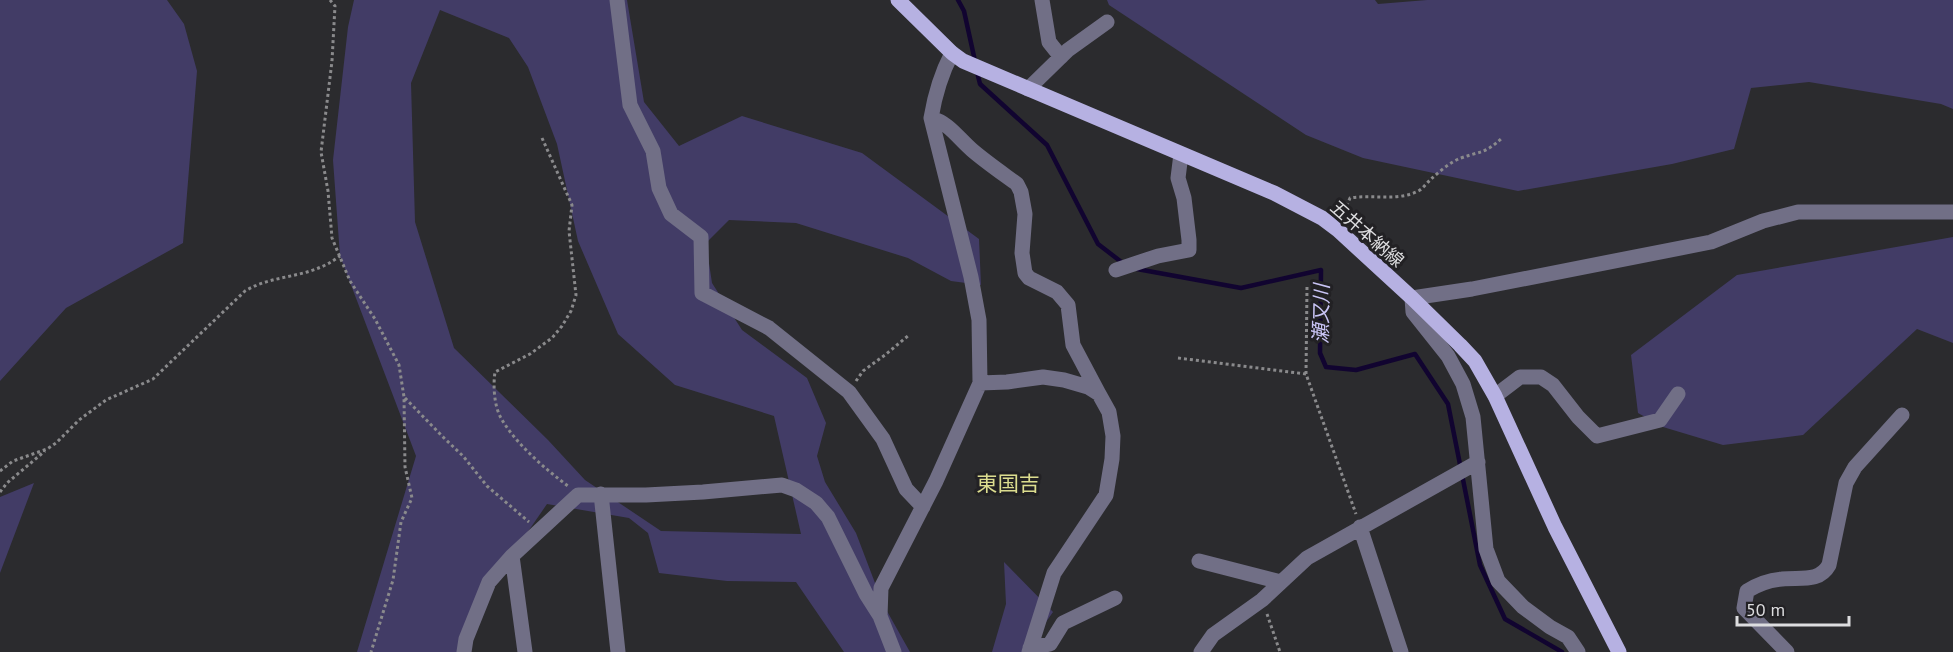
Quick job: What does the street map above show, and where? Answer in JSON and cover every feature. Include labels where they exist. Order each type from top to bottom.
[{"type":"main road","name":"五井本納線","points":[[898,0],[963,61],[1294,203],[1322,218],[1338,230],[1412,298],[1475,361],[1495,396],[1555,526],[1619,652]]},
{"type":"street","points":[[617,0],[630,105],[653,152],[659,188],[671,214],[701,237],[702,293],[769,328],[849,393],[883,439],[906,489],[923,507]]},
{"type":"street","points":[[1042,0],[1049,42],[1061,57]]},
{"type":"street","points":[[1028,89],[1061,57],[1107,22]]},
{"type":"street","points":[[880,616],[881,588],[923,507],[980,383],[979,320],[971,277],[931,118],[935,93],[952,53]]},
{"type":"street","points":[[931,118],[940,120],[970,149],[1017,184],[1025,214],[1022,253],[1024,273],[1029,278],[1057,292],[1068,304],[1073,345],[1109,412],[1113,436],[1106,495],[1054,573],[1030,650]]},
{"type":"street","points":[[1116,270],[1158,256],[1189,250],[1185,198],[1178,178],[1181,154]]},
{"type":"street","points":[[1578,652],[1568,637],[1523,607],[1498,581],[1486,549],[1473,417],[1463,384],[1448,356],[1413,312],[1412,298],[1472,289],[1711,242],[1762,221],[1798,212],[1953,212]]},
{"type":"street","points":[[980,383],[1043,377],[1088,387],[1099,394]]},
{"type":"street","points":[[1495,396],[1520,377],[1540,377],[1553,385],[1578,417],[1597,436],[1660,420],[1678,394]]},
{"type":"street","points":[[1787,652],[1744,608],[1747,591],[1760,584],[1781,579],[1812,578],[1825,573],[1829,565],[1846,483],[1855,467],[1902,415]]},
{"type":"street","points":[[1201,652],[1213,635],[1262,600],[1307,558],[1478,462]]},
{"type":"street","points":[[464,652],[466,639],[489,582],[512,556],[578,495],[646,495],[782,485],[796,490],[816,503],[828,517],[866,594],[880,616],[894,652]]},
{"type":"street","points":[[601,494],[618,652]]},
{"type":"street","points":[[1360,527],[1401,652]]},
{"type":"street","points":[[512,556],[525,652]]},
{"type":"street","points":[[1199,561],[1281,582]]},
{"type":"street","points":[[1030,650],[1050,644],[1063,623],[1115,598]]},
{"type":"path","points":[[330,0],[335,6],[332,61],[321,152],[333,238],[350,281],[375,319],[399,365],[404,397],[405,467],[412,498],[401,522],[393,580],[371,652]]},
{"type":"path","points":[[542,138],[572,205],[569,231],[576,296],[571,311],[552,338],[530,354],[495,372],[494,392],[500,416],[514,436],[578,495]]},
{"type":"path","points":[[1338,230],[1350,198],[1400,195],[1419,190],[1460,158],[1481,153],[1502,138]]},
{"type":"path","points":[[0,492],[7,483],[56,443],[79,420],[106,400],[153,379],[255,284],[308,273],[327,266],[340,256]]},
{"type":"path","points":[[1307,288],[1306,374],[1360,527]]},
{"type":"path","points":[[849,393],[863,371],[909,335]]},
{"type":"path","points":[[1178,358],[1306,374]]},
{"type":"path","points":[[404,397],[463,456],[488,486],[539,531]]},
{"type":"path","points":[[0,471],[12,461],[47,449]]},
{"type":"path","points":[[1262,600],[1280,652]]},
{"type":"shaded area","points":[[0,0],[167,0],[184,24],[197,71],[183,243],[66,308],[0,381]]},
{"type":"shaded area","points":[[354,0],[627,0],[644,102],[679,146],[742,116],[862,153],[979,239],[981,285],[951,281],[908,258],[796,223],[729,220],[706,243],[712,283],[742,330],[807,378],[826,423],[817,456],[825,482],[856,533],[883,604],[910,652],[844,652],[796,582],[727,581],[659,573],[648,533],[629,518],[547,504],[467,620],[459,652],[357,652],[416,456],[340,256],[333,160],[348,27]],"holes":[[[440,10],[509,38],[528,67],[557,144],[578,241],[618,334],[675,385],[774,416],[801,534],[661,531],[585,480],[548,440],[454,348],[415,222],[411,83]]]},
{"type":"shaded area","points":[[1107,0],[1375,0],[1378,4],[1427,0],[1953,0],[1953,109],[1941,104],[1809,82],[1751,88],[1734,149],[1672,164],[1518,191],[1363,158],[1306,135],[1109,5]]},
{"type":"shaded area","points":[[1953,237],[1953,343],[1917,329],[1803,435],[1723,445],[1663,427],[1638,413],[1631,355],[1737,275]]},
{"type":"shaded area","points":[[34,483],[0,573],[0,497]]},
{"type":"shaded area","points":[[1004,562],[1053,612],[1025,652],[992,652],[1006,604]]},
{"type":"waterway","name":"瀬又川","points":[[958,0],[964,11],[975,61]]},
{"type":"waterway","name":"瀬又川","points":[[977,72],[980,84],[1047,145],[1098,244],[1124,264]]},
{"type":"waterway","name":"瀬又川","points":[[1137,269],[1241,288],[1321,270],[1320,353],[1326,367],[1356,370],[1415,354],[1448,404],[1480,565],[1505,619],[1562,652]]},
{"type":"district","name":"東国吉","points":[[1008,484]]}]
